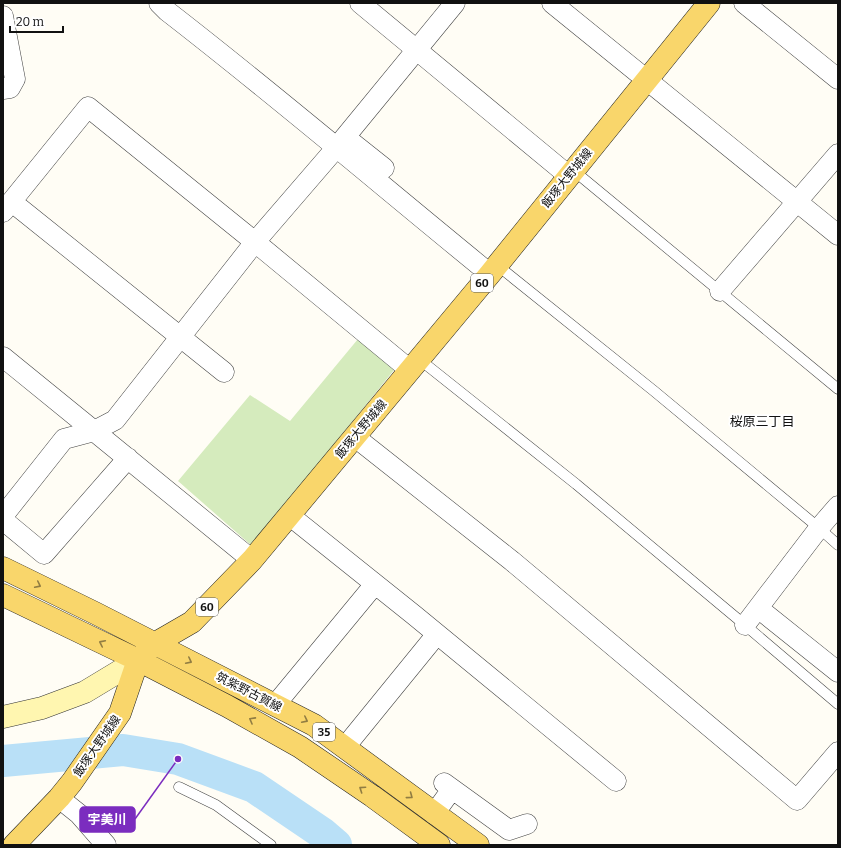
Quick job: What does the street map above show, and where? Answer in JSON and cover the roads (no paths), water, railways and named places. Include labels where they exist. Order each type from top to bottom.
[{"type":"main road","name":"飯塚大野城線","points":[[14,845],[65,790],[120,713],[138,660],[154,644],[192,622],[252,560],[494,269],[709,3]]},
{"type":"main road","name":"筑紫野古賀線","points":[[3,568],[314,724],[478,845]]},
{"type":"main road","name":"筑紫野古賀線","points":[[3,595],[138,660],[227,706],[300,747],[372,796],[439,845]]},
{"type":"street","points":[[159,3],[167,11],[236,64],[340,142],[494,269]]},
{"type":"street","points":[[360,3],[416,50],[571,173]]},
{"type":"street","points":[[128,458],[44,554],[3,516],[64,438],[94,431],[115,420],[255,242],[340,142],[454,3]]},
{"type":"street","points":[[552,3],[838,236]]},
{"type":"street","points":[[744,3],[838,79]]},
{"type":"street","points":[[3,89],[10,88],[16,79],[4,26]]},
{"type":"street","points":[[224,372],[180,337],[7,207],[88,107],[255,242],[415,364]]},
{"type":"street","points":[[340,142],[384,168]]},
{"type":"street","points":[[720,291],[838,154]]},
{"type":"street","points":[[3,357],[252,560]]},
{"type":"street","points":[[355,437],[512,561],[796,800],[838,752]]},
{"type":"street","points":[[746,624],[818,528],[838,506]]},
{"type":"street","points":[[289,515],[616,781]]},
{"type":"street","points":[[275,705],[375,584]]},
{"type":"street","points":[[758,608],[838,672]]},
{"type":"street","points":[[345,747],[437,634]]},
{"type":"street","points":[[3,717],[42,708],[85,692],[138,660]]},
{"type":"street","points":[[434,814],[448,786],[509,830],[527,824]]},
{"type":"street","points":[[65,790],[79,814],[106,845]]},
{"type":"lane","points":[[571,173],[720,291],[838,389]]},
{"type":"lane","points":[[494,269],[654,391],[838,546]]},
{"type":"lane","points":[[415,364],[543,457],[746,624],[838,704]]},
{"type":"lane","points":[[179,787],[216,806],[271,845]]},
{"type":"waterway","points":[[3,761],[123,750],[178,759],[254,787],[322,833],[336,845]]},
{"type":"place","name":"宇美川","points":[[178,759]]},
{"type":"district","name":"桜原三丁目","points":[[762,421]]}]
